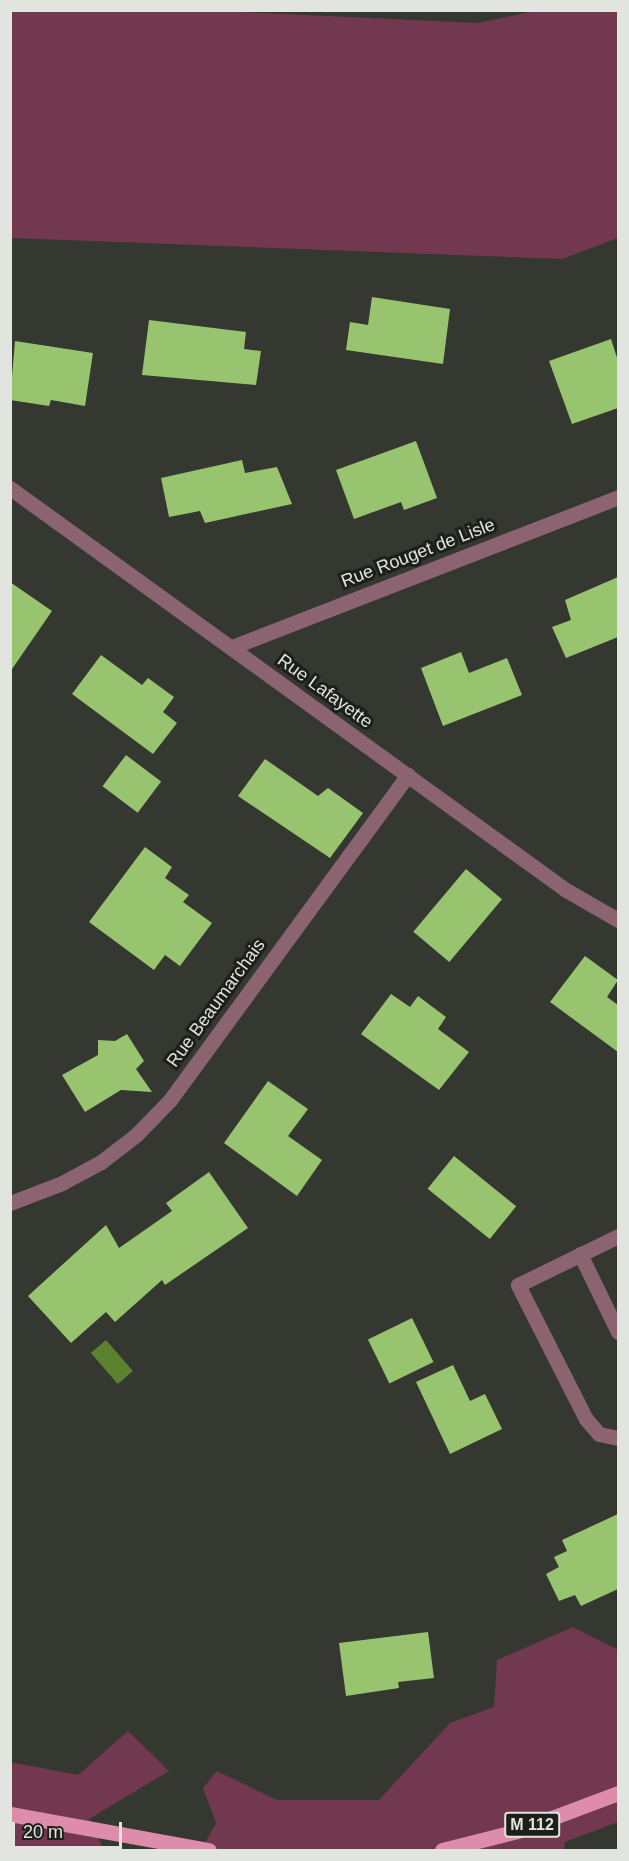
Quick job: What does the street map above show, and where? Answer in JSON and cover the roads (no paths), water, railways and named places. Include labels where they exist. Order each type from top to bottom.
[{"type":"main road","name":"M 112","points":[[442,1851],[517,1830],[618,1793]]},
{"type":"main road","points":[[10,1814],[209,1851]]},
{"type":"street","name":"Rue Lafayette","points":[[10,488],[566,890],[618,920]]},
{"type":"street","name":"Rue Rouget de Lisle","points":[[232,647],[618,497]]},
{"type":"street","name":"Rue Beaumarchais","points":[[10,1203],[62,1183],[101,1162],[136,1135],[170,1100],[408,775]]},
{"type":"street","points":[[618,1236],[518,1285],[586,1419],[599,1434],[618,1438]]},
{"type":"street","points":[[580,1254],[618,1332]]}]
